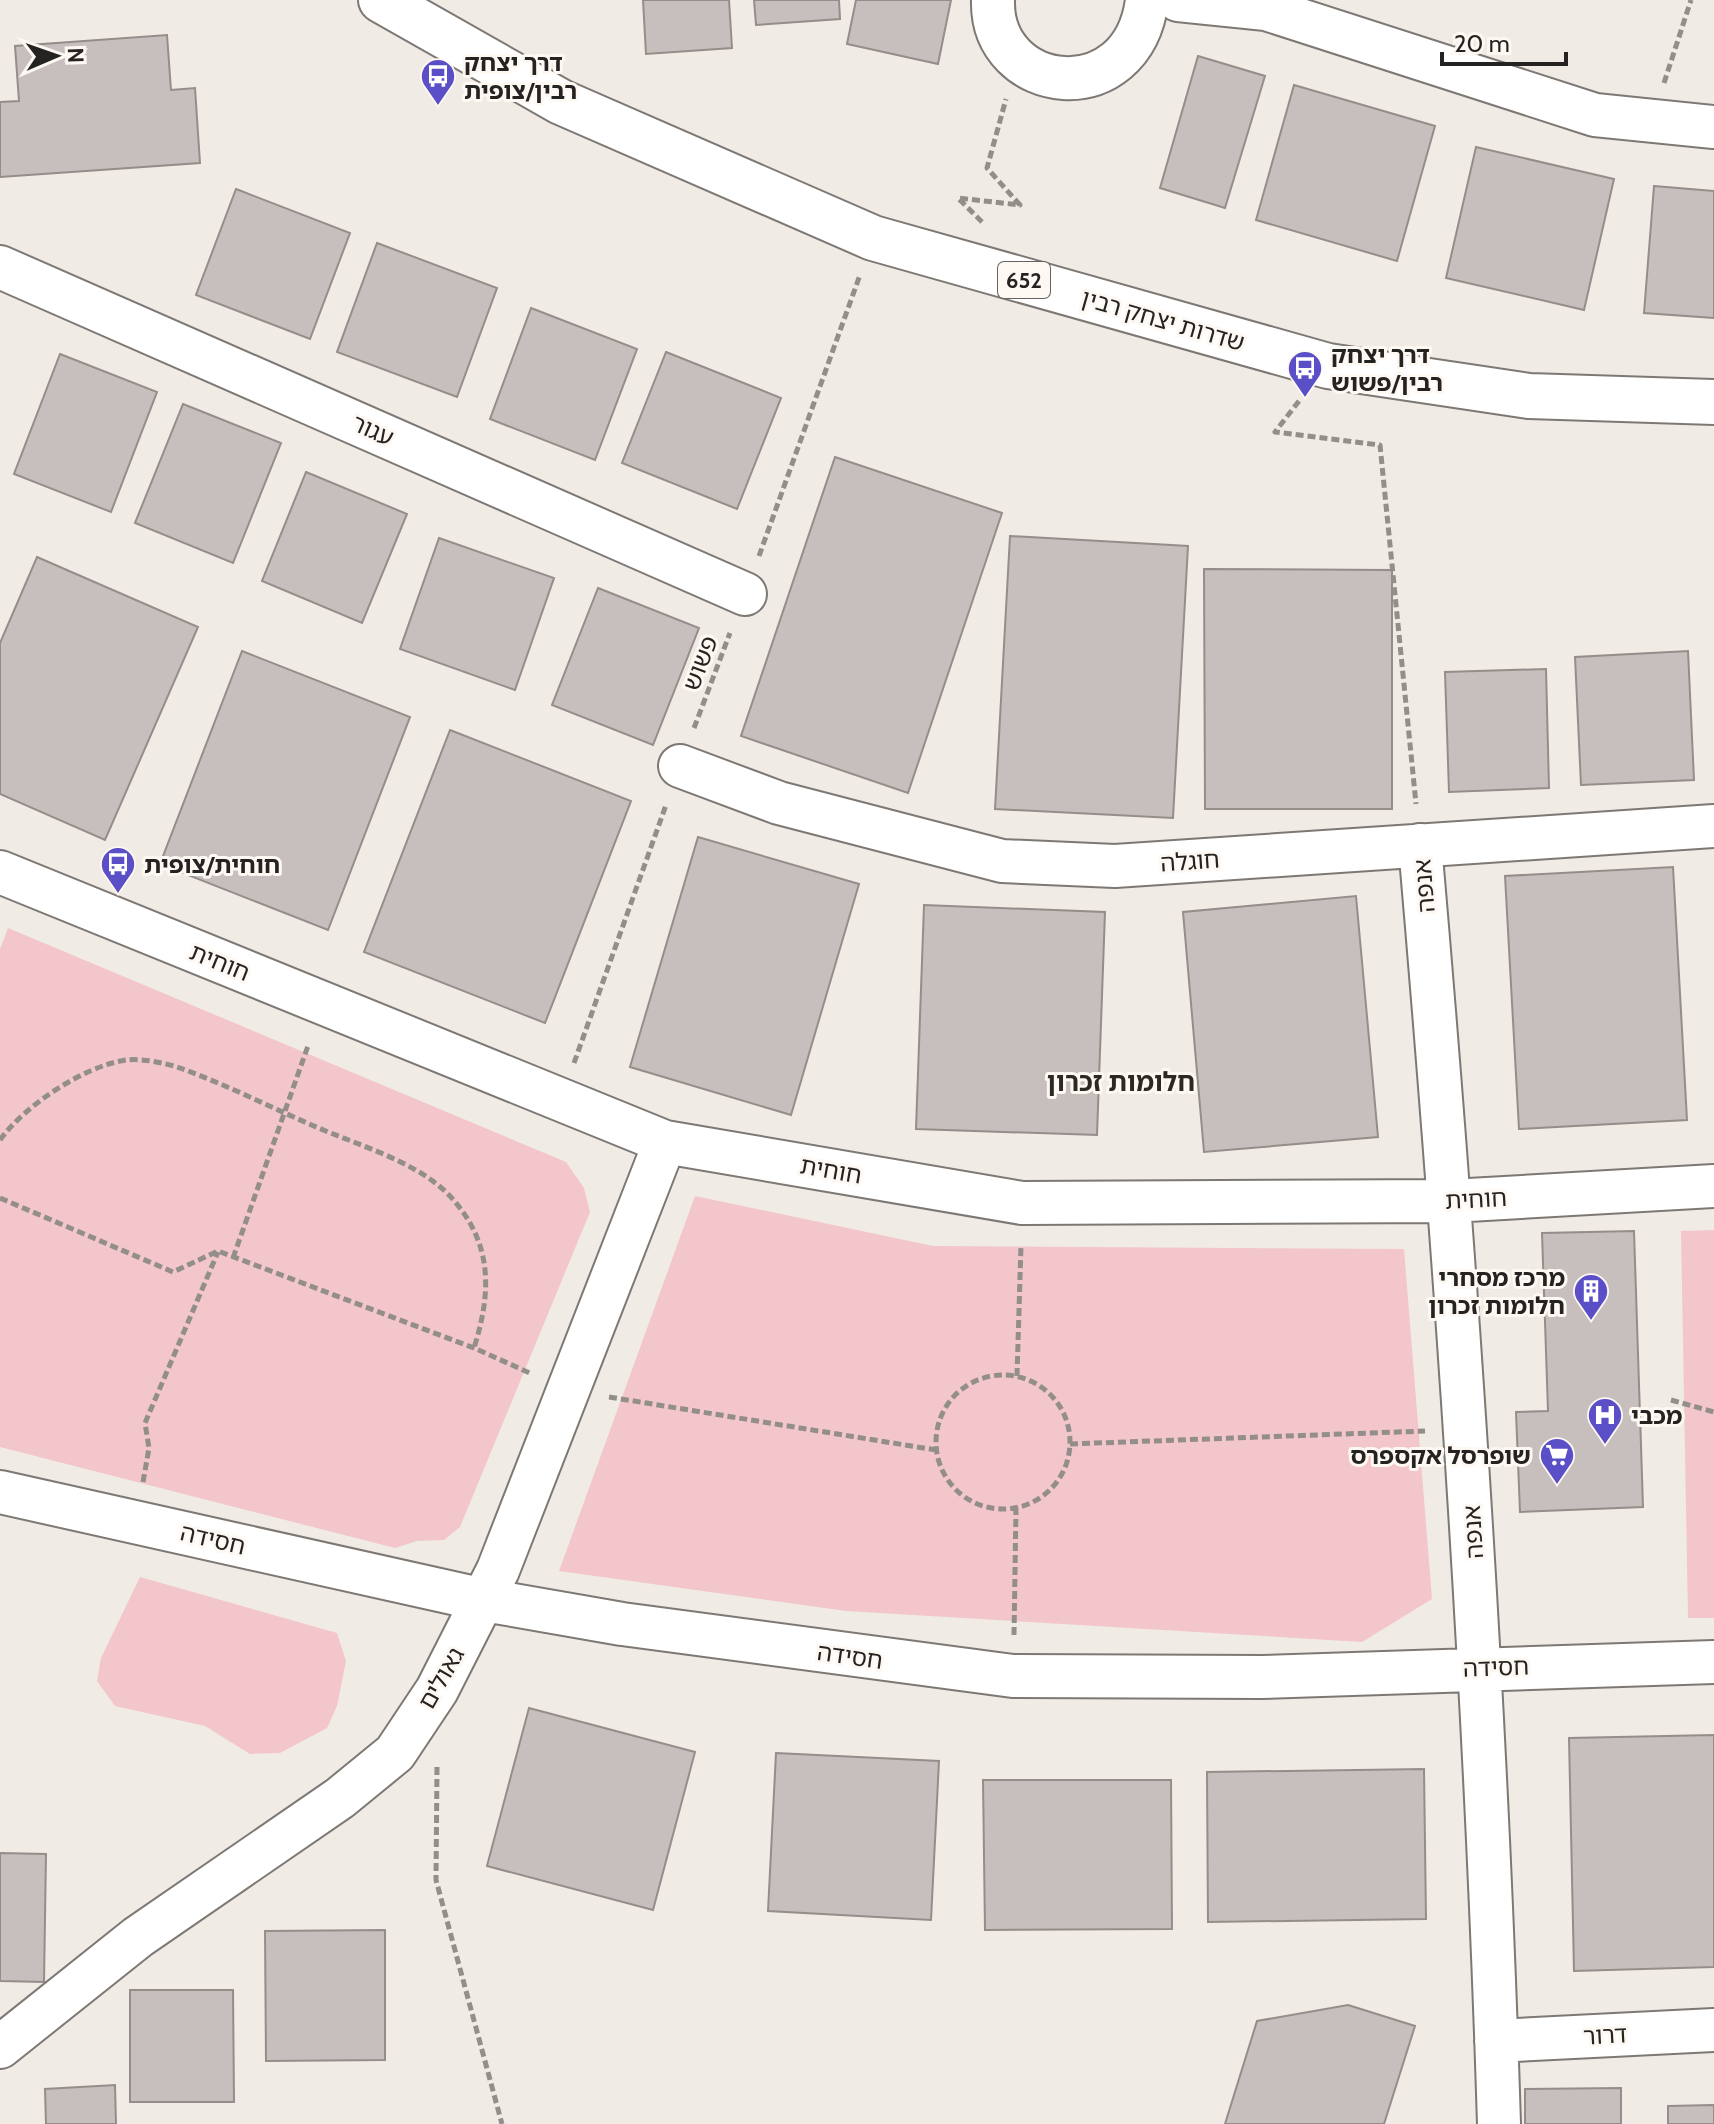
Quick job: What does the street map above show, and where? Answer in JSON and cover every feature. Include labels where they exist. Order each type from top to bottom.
[{"type":"main road","name":"שדרות יצחק רבין","points":[[381,0],[561,102],[873,238],[1328,366],[1529,396],[1714,402]]},
{"type":"street","points":[[993,0],[1001,37],[1017,58],[1039,72],[1065,79],[1091,76],[1114,65],[1133,47],[1144,23],[1147,0]]},
{"type":"street","points":[[1178,0],[1266,9],[1595,115],[1714,127]]},
{"type":"street","name":"עגור","points":[[0,267],[745,594]]},
{"type":"street","name":"חוגלה","points":[[680,766],[779,803],[1002,861],[1115,866],[1714,826]]},
{"type":"street","name":"אנפה","points":[[1420,845],[1451,1201],[1482,1667],[1499,2124]]},
{"type":"street","name":"חוחית","points":[[0,872],[665,1142],[1022,1203],[1451,1201],[1714,1186]]},
{"type":"street","name":"גאולים","points":[[0,2047],[138,1937],[340,1798],[395,1753],[437,1690],[484,1600],[665,1142]]},
{"type":"street","name":"חסידה","points":[[0,1492],[138,1503],[484,1600],[637,1626],[1013,1676],[1262,1677],[1482,1667],[1714,1662]]},
{"type":"street","name":"דרור","points":[[1496,2041],[1714,2030]]},
{"type":"path","points":[[1651,123],[1691,0]]},
{"type":"path","points":[[991,231],[958,198],[1020,205],[987,168],[1017,58]]},
{"type":"path","name":"פשוש","points":[[563,1103],[575,1058],[873,238]]},
{"type":"path","points":[[1328,366],[1275,432],[1380,445],[1420,845]]},
{"type":"path","points":[[233,1258],[324,1005]]},
{"type":"path","points":[[0,1140],[52,1091],[126,1060],[179,1068],[412,1169],[448,1194],[471,1225],[487,1265],[486,1308],[474,1348]]},
{"type":"path","points":[[0,1198],[173,1272],[218,1251]]},
{"type":"path","points":[[1017,1376],[1022,1203]]},
{"type":"path","points":[[218,1251],[474,1348],[567,1390],[936,1450]]},
{"type":"path","points":[[138,1503],[149,1448],[145,1423],[218,1251]]},
{"type":"path","points":[[1017,1376],[1039,1384],[1056,1400],[1067,1421],[1070,1444],[1066,1465],[1055,1485],[1037,1500],[1016,1508],[999,1509],[977,1504],[957,1491],[943,1472],[936,1450],[938,1423],[958,1392],[978,1379],[1017,1376]]},
{"type":"path","points":[[1671,1400],[1714,1412]]},
{"type":"path","points":[[1070,1444],[1467,1430]]},
{"type":"path","points":[[128,1481],[138,1503]]},
{"type":"path","points":[[138,1503],[158,1488]]},
{"type":"path","points":[[1013,1676],[1016,1508]]},
{"type":"path","points":[[998,1631],[1029,1634]]},
{"type":"path","points":[[437,1753],[436,1880],[502,2124]]},
{"type":"shaded area","points":[[8,928],[566,1162],[584,1188],[590,1212],[460,1527],[444,1540],[417,1541],[395,1548],[0,1447],[0,949]]},
{"type":"shaded area","points":[[695,1196],[933,1246],[1404,1249],[1432,1599],[1362,1642],[846,1611],[559,1571]]},
{"type":"shaded area","points":[[1714,1230],[1714,1618],[1688,1618],[1681,1231]]},
{"type":"shaded area","points":[[140,1577],[337,1633],[346,1661],[337,1706],[327,1728],[280,1753],[250,1754],[205,1726],[115,1706],[97,1681],[101,1658]]},
{"type":"building","points":[[643,0],[729,0],[732,48],[646,54]]},
{"type":"building","points":[[754,0],[839,0],[840,19],[756,25]]},
{"type":"building","points":[[856,0],[951,0],[938,64],[847,44]]},
{"type":"building","points":[[167,35],[171,90],[195,88],[200,163],[0,177],[0,102],[19,101],[15,46]]},
{"type":"building","points":[[1198,56],[1265,76],[1225,208],[1160,188]]},
{"type":"building","points":[[1294,85],[1435,126],[1397,261],[1256,220]]},
{"type":"building","points":[[1476,147],[1614,179],[1584,310],[1446,278]]},
{"type":"building","points":[[1654,186],[1714,191],[1714,318],[1644,313]]},
{"type":"building","points":[[236,189],[350,233],[310,339],[196,295]]},
{"type":"building","points":[[377,243],[497,288],[457,397],[337,352]]},
{"type":"building","points":[[531,308],[637,349],[595,460],[490,419]]},
{"type":"building","points":[[666,352],[781,398],[737,509],[622,463]]},
{"type":"building","points":[[60,354],[157,392],[111,512],[14,474]]},
{"type":"building","points":[[183,404],[281,443],[233,563],[135,523]]},
{"type":"building","points":[[835,457],[1002,513],[908,793],[741,736]]},
{"type":"building","points":[[306,472],[407,514],[362,623],[262,581]]},
{"type":"building","points":[[1010,536],[1188,546],[1173,818],[995,809]]},
{"type":"building","points":[[439,538],[554,578],[515,690],[400,649]]},
{"type":"building","points":[[37,557],[198,627],[105,840],[0,794],[0,643]]},
{"type":"building","points":[[1204,569],[1392,570],[1392,809],[1205,809]]},
{"type":"building","points":[[598,588],[699,628],[653,745],[552,705]]},
{"type":"building","points":[[242,651],[410,717],[328,930],[160,864]]},
{"type":"building","points":[[1688,651],[1694,780],[1581,785],[1575,657]]},
{"type":"building","points":[[1546,669],[1549,788],[1449,792],[1445,672]]},
{"type":"building","points":[[450,730],[631,801],[545,1023],[364,952]]},
{"type":"building","points":[[698,837],[859,884],[791,1115],[630,1067]]},
{"type":"building","points":[[1673,867],[1687,1120],[1519,1129],[1505,876]]},
{"type":"building","points":[[1356,896],[1378,1137],[1204,1152],[1183,912]]},
{"type":"building","points":[[924,905],[1105,912],[1097,1135],[916,1129]]},
{"type":"building","name":"מרכז מסחרי חלומות זכרון","points":[[1634,1231],[1643,1507],[1520,1512],[1516,1412],[1548,1411],[1542,1233]]},
{"type":"building","points":[[529,1708],[695,1752],[653,1910],[487,1866]]},
{"type":"building","points":[[1714,1735],[1714,1967],[1574,1971],[1569,1738]]},
{"type":"building","points":[[776,1753],[939,1761],[931,1920],[768,1911]]},
{"type":"building","points":[[1424,1769],[1426,1919],[1208,1922],[1207,1772]]},
{"type":"building","points":[[983,1780],[1171,1780],[1172,1929],[985,1930]]},
{"type":"building","points":[[0,1853],[46,1854],[44,1982],[0,1981]]},
{"type":"building","points":[[385,1930],[385,2060],[266,2061],[265,1931]]},
{"type":"building","points":[[130,1990],[233,1990],[234,2102],[130,2102]]},
{"type":"building","points":[[1348,2005],[1415,2026],[1384,2124],[1225,2124],[1257,2021]]},
{"type":"building","points":[[115,2085],[116,2124],[46,2124],[45,2089]]},
{"type":"building","points":[[1621,2088],[1621,2124],[1525,2124],[1525,2089]]},
{"type":"building","points":[[1714,2105],[1714,2124],[1668,2124],[1668,2106]]},
{"type":"place","name":"דרך יצחק רבין/צופית","points":[[438,107]]},
{"type":"place","name":"דרך יצחק רבין/פשוש","points":[[1305,399]]},
{"type":"place","name":"חוחית/צופית","points":[[118,895]]},
{"type":"place","name":"מרכז מסחרי חלומות זכרון","points":[[1591,1322]]},
{"type":"place","name":"מכבי","points":[[1605,1446]]},
{"type":"place","name":"שופרסל אקספרס","points":[[1557,1486]]},
{"type":"district","name":"חלומות זכרון","points":[[1121,1082]]}]
